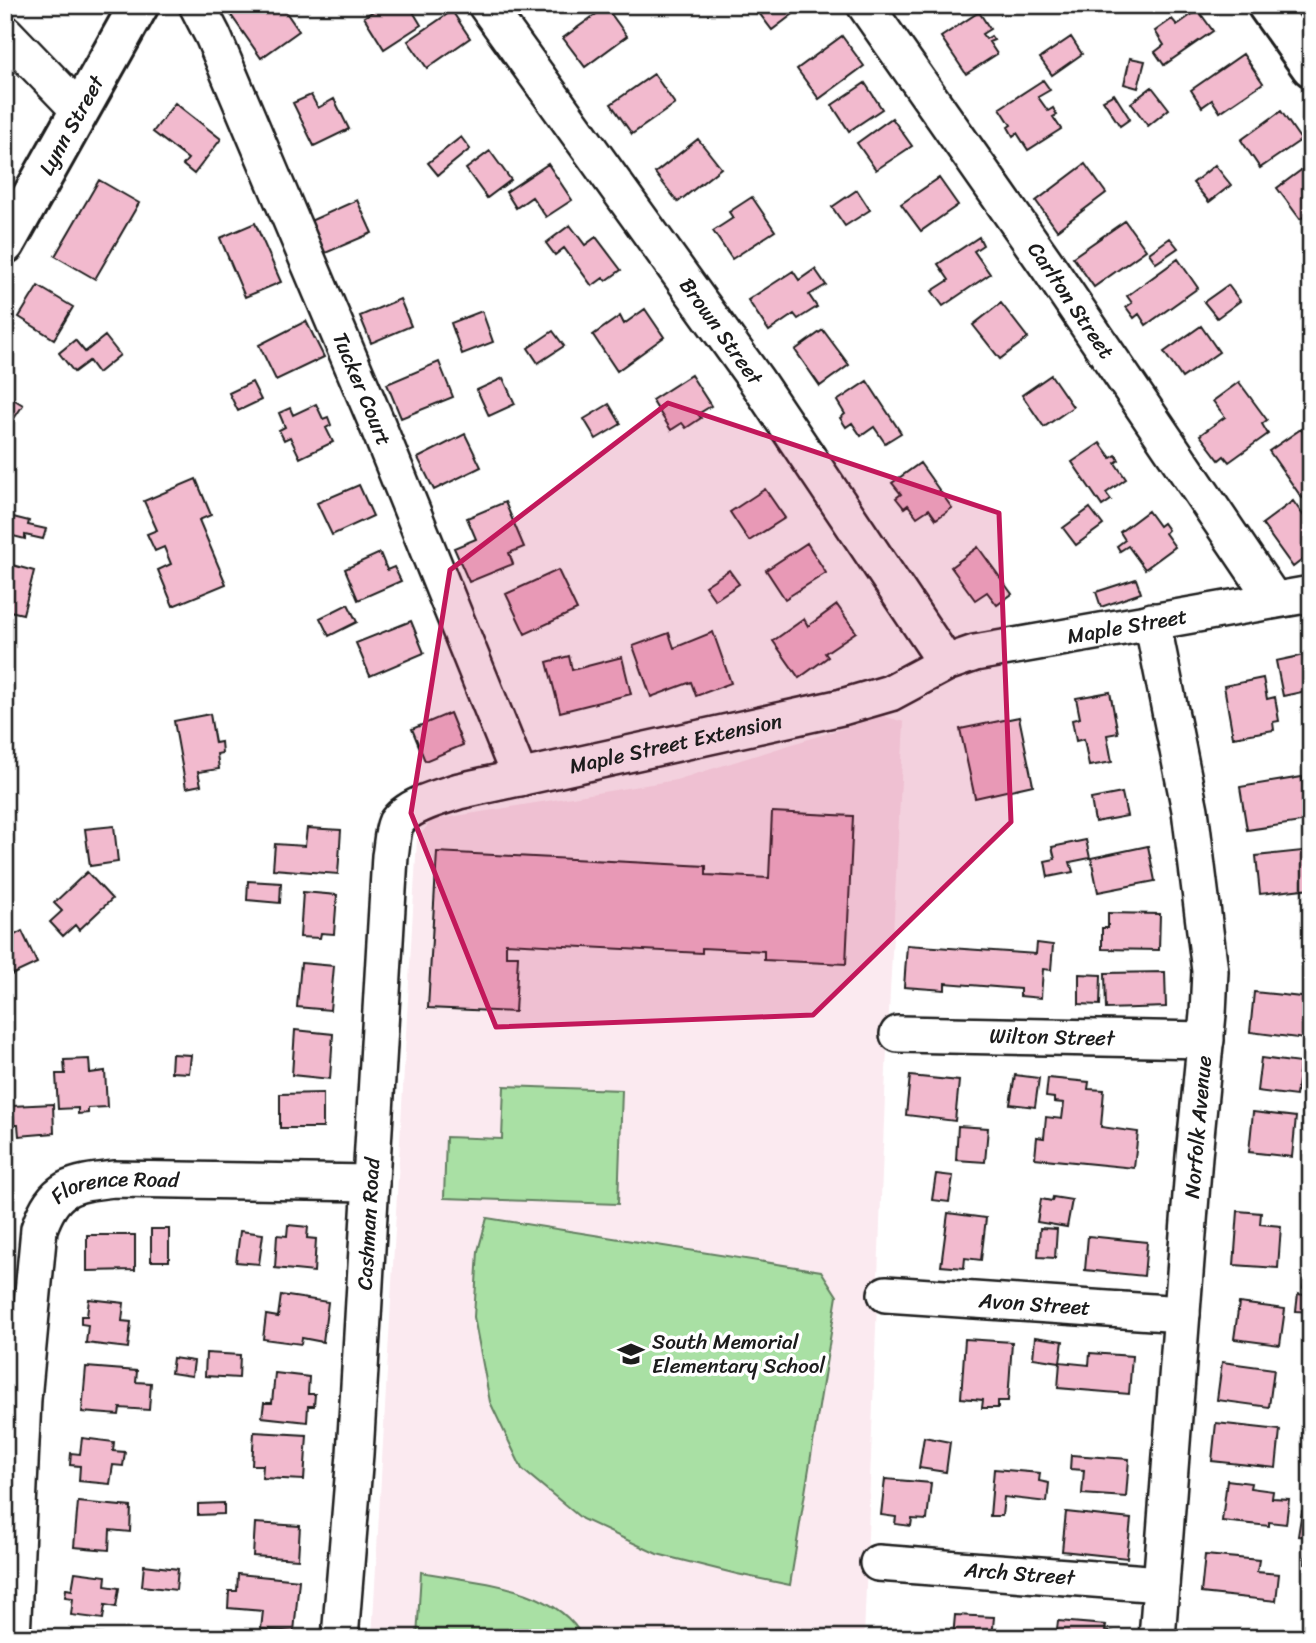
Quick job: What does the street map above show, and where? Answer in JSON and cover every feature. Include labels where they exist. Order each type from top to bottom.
[{"type":"main road","name":"Lynn Street","points":[[5,244],[139,5]]},
{"type":"main road","points":[[1266,5],[1311,66]]},
{"type":"street","name":"Tucker Court","points":[[197,5],[213,36],[375,419],[520,778]]},
{"type":"street","name":"Brown Street","points":[[486,5],[756,380],[946,663]]},
{"type":"street","name":"Carlton Street","points":[[865,5],[1047,265],[1274,600]]},
{"type":"street","points":[[5,33],[80,111]]},
{"type":"street","name":"Maple Street","points":[[946,663],[975,653],[1311,594]]},
{"type":"street","name":"Norfolk Avenue","points":[[1152,621],[1197,859],[1210,971],[1157,1638]]},
{"type":"street","name":"Maple Street Extension","points":[[404,815],[427,801],[459,791],[842,707],[890,693],[946,663]]},
{"type":"street","name":"Cashman Road","points":[[340,1638],[355,1454],[390,856],[396,824],[404,815]]},
{"type":"street","name":"Wilton Street","points":[[898,1034],[1206,1040]]},
{"type":"street","name":"Florence Road","points":[[12,1638],[23,1399],[39,1229],[47,1206],[63,1191],[82,1183],[114,1179],[371,1183]]},
{"type":"street","name":"Avon Street","points":[[886,1294],[1182,1314]]},
{"type":"street","name":"Arch Street","points":[[878,1563],[1161,1584]]},
{"type":"highlighted area","points":[[668,403],[999,513],[1011,822],[813,1015],[496,1027],[411,813],[450,570]]},
{"type":"shaded area","name":"South Memorial Elementary School","points":[[883,716],[904,722],[886,1070],[864,1638],[372,1638],[417,839],[432,820],[676,780]]},
{"type":"green space","points":[[504,1086],[622,1090],[618,1204],[444,1198],[446,1137],[502,1139]]},
{"type":"green space","points":[[487,1218],[821,1271],[837,1296],[790,1585],[657,1554],[582,1519],[522,1469],[490,1402],[474,1317],[478,1251]]},
{"type":"green space","points":[[421,1572],[488,1583],[534,1596],[570,1620],[583,1638],[417,1638]]},
{"type":"building","points":[[224,5],[281,5],[299,31],[261,58]]},
{"type":"building","points":[[383,5],[409,5],[421,25],[384,49],[364,17]]},
{"type":"building","points":[[753,5],[805,5],[772,30]]},
{"type":"building","points":[[606,7],[627,36],[585,67],[563,38]]},
{"type":"building","points":[[1198,10],[1213,31],[1164,65],[1155,52],[1164,45],[1155,31],[1172,19],[1177,25]]},
{"type":"building","points":[[452,11],[470,38],[427,68],[408,41]]},
{"type":"building","points":[[979,12],[990,29],[982,34],[986,39],[991,36],[994,40],[989,42],[997,54],[966,74],[941,37]]},
{"type":"building","points":[[842,36],[864,66],[819,99],[797,69]]},
{"type":"building","points":[[1071,37],[1082,54],[1052,75],[1040,58]]},
{"type":"building","points":[[1243,54],[1263,83],[1220,112],[1212,100],[1202,107],[1191,90]]},
{"type":"building","points":[[1130,58],[1145,61],[1138,88],[1124,84]]},
{"type":"building","points":[[654,74],[675,104],[632,134],[611,104]]},
{"type":"building","points":[[1043,80],[1050,90],[1038,97],[1048,111],[1053,108],[1057,115],[1053,117],[1061,129],[1028,150],[1017,133],[1013,136],[1008,127],[1011,125],[1000,108]]},
{"type":"building","points":[[865,83],[882,109],[849,131],[832,105]]},
{"type":"building","points":[[1152,87],[1169,109],[1148,126],[1131,103]]},
{"type":"building","points":[[1114,94],[1130,119],[1120,126],[1103,100]]},
{"type":"building","points":[[311,95],[318,108],[334,99],[349,129],[314,146],[293,103]]},
{"type":"building","points":[[175,103],[221,139],[194,174],[183,165],[188,159],[153,132]]},
{"type":"building","points":[[1281,111],[1301,140],[1260,168],[1241,140]]},
{"type":"building","points":[[892,118],[912,146],[876,170],[857,143]]},
{"type":"building","points":[[461,137],[470,149],[438,175],[428,163]]},
{"type":"building","points":[[698,139],[721,168],[678,202],[655,173]]},
{"type":"building","points":[[490,151],[511,180],[487,198],[466,169]]},
{"type":"building","points":[[548,164],[572,200],[546,217],[532,197],[516,208],[506,192]]},
{"type":"building","points":[[1085,164],[1106,193],[1057,230],[1036,201]]},
{"type":"building","points":[[1215,165],[1231,185],[1209,202],[1193,183]]},
{"type":"building","points":[[1308,165],[1311,170],[1311,212],[1300,219],[1277,188]]},
{"type":"building","points":[[939,178],[958,205],[921,231],[901,204]]},
{"type":"building","points":[[99,180],[139,203],[95,279],[55,256]]},
{"type":"building","points":[[857,190],[870,210],[845,226],[832,207]]},
{"type":"building","points":[[752,197],[775,231],[732,259],[713,231],[733,218],[729,212]]},
{"type":"building","points":[[357,200],[372,233],[323,254],[308,222]]},
{"type":"building","points":[[1125,221],[1146,250],[1094,287],[1073,257]]},
{"type":"building","points":[[255,223],[281,282],[245,297],[220,238]]},
{"type":"building","points":[[570,225],[585,245],[596,237],[621,270],[606,281],[603,278],[592,286],[564,248],[555,255],[546,243]]},
{"type":"building","points":[[979,237],[983,245],[974,251],[990,274],[943,306],[932,291],[949,280],[938,264]]},
{"type":"building","points":[[1170,238],[1178,248],[1156,263],[1149,253]]},
{"type":"building","points":[[1178,259],[1198,288],[1146,325],[1139,314],[1134,318],[1126,307],[1132,303],[1127,296]]},
{"type":"building","points":[[815,269],[826,285],[809,295],[817,307],[798,319],[794,314],[769,331],[748,300],[793,271],[799,280]]},
{"type":"building","points":[[1228,285],[1240,301],[1217,318],[1204,302]]},
{"type":"building","points":[[38,286],[73,307],[54,339],[19,317]]},
{"type":"building","points":[[400,299],[411,326],[371,343],[360,316]]},
{"type":"building","points":[[1001,303],[1028,338],[1000,359],[973,325]]},
{"type":"building","points":[[645,309],[664,337],[617,371],[593,335],[620,316],[624,324]]},
{"type":"building","points":[[482,311],[493,342],[462,354],[451,323]]},
{"type":"building","points":[[306,321],[324,357],[276,380],[259,345]]},
{"type":"building","points":[[1201,326],[1219,352],[1182,378],[1164,352]]},
{"type":"building","points":[[823,330],[849,365],[820,386],[795,350]]},
{"type":"building","points":[[553,331],[564,346],[538,363],[528,348]]},
{"type":"building","points":[[105,336],[120,355],[98,373],[89,361],[74,372],[59,353],[75,340],[85,352]]},
{"type":"building","points":[[439,362],[453,397],[401,418],[387,384]]},
{"type":"building","points":[[691,375],[711,406],[698,414],[701,418],[686,428],[682,423],[671,430],[652,400]]},
{"type":"building","points":[[1051,375],[1073,407],[1044,427],[1022,395]]},
{"type":"building","points":[[503,378],[515,404],[489,416],[477,390]]},
{"type":"building","points":[[867,381],[901,433],[885,443],[874,427],[861,436],[852,423],[846,427],[840,418],[845,414],[837,401]]},
{"type":"building","points":[[252,382],[261,400],[238,411],[229,393]]},
{"type":"building","points":[[1239,382],[1267,420],[1262,424],[1268,434],[1229,462],[1224,456],[1219,460],[1200,435],[1225,417],[1213,401]]},
{"type":"building","points":[[5,394],[23,405],[5,432]]},
{"type":"building","points":[[316,404],[323,419],[328,417],[331,425],[326,428],[333,442],[300,458],[290,437],[284,440],[279,430],[285,427],[279,413],[290,408],[293,415]]},
{"type":"building","points":[[609,404],[621,424],[596,439],[584,419]]},
{"type":"building","points":[[1301,429],[1311,444],[1311,496],[1309,493],[1302,498],[1269,451]]},
{"type":"building","points":[[465,434],[481,467],[434,490],[418,458]]},
{"type":"building","points":[[1100,443],[1111,458],[1116,455],[1119,460],[1115,463],[1126,479],[1106,493],[1111,500],[1102,506],[1072,462]]},
{"type":"building","points":[[920,463],[952,508],[936,519],[929,509],[917,517],[908,505],[904,508],[896,498],[901,494],[892,483]]},
{"type":"building","points":[[196,479],[211,515],[199,520],[226,584],[173,606],[158,570],[171,564],[164,547],[155,551],[147,534],[157,530],[144,501]]},
{"type":"building","points":[[359,485],[373,516],[332,535],[317,503]]},
{"type":"building","points":[[765,489],[785,518],[749,541],[730,512]]},
{"type":"building","points":[[1293,501],[1311,526],[1311,553],[1293,567],[1262,524]]},
{"type":"building","points":[[505,502],[524,547],[509,553],[513,564],[469,582],[454,548],[476,539],[467,518]]},
{"type":"building","points":[[1090,508],[1103,525],[1076,545],[1063,528]]},
{"type":"building","points":[[1148,511],[1159,526],[1163,523],[1168,530],[1165,533],[1175,547],[1145,569],[1128,546],[1120,551],[1117,546],[1125,540],[1120,532]]},
{"type":"building","points":[[5,515],[46,529],[43,539],[25,535],[25,539],[5,534]]},
{"type":"building","points":[[807,543],[826,573],[785,599],[766,570]]},
{"type":"building","points":[[978,547],[1012,594],[997,605],[987,592],[975,600],[951,567]]},
{"type":"building","points":[[380,553],[387,570],[394,567],[401,581],[358,600],[345,569]]},
{"type":"building","points":[[5,563],[34,571],[23,614],[5,610]]},
{"type":"building","points":[[558,570],[577,610],[525,634],[506,594]]},
{"type":"building","points":[[729,570],[739,584],[715,600],[705,586]]},
{"type":"building","points":[[1136,579],[1141,593],[1101,607],[1096,592]]},
{"type":"building","points":[[348,604],[357,622],[329,636],[320,618]]},
{"type":"building","points":[[837,605],[856,632],[825,653],[828,657],[799,678],[773,641],[804,619],[808,626]]},
{"type":"building","points":[[411,621],[424,653],[370,676],[356,643]]},
{"type":"building","points":[[713,632],[731,683],[696,696],[691,682],[651,697],[633,646],[669,633],[674,648]]},
{"type":"building","points":[[1309,654],[1311,690],[1283,696],[1276,661]]},
{"type":"building","points":[[569,656],[572,670],[622,657],[631,694],[560,712],[547,662]]},
{"type":"building","points":[[1263,678],[1267,699],[1275,697],[1279,721],[1273,722],[1274,730],[1233,737],[1224,686]]},
{"type":"building","points":[[1110,692],[1118,733],[1107,735],[1112,762],[1089,766],[1084,739],[1076,741],[1072,720],[1080,718],[1076,698]]},
{"type":"building","points":[[450,713],[463,745],[425,761],[412,729]]},
{"type":"building","points":[[210,714],[215,743],[221,742],[222,753],[217,754],[219,769],[198,772],[201,785],[186,788],[174,721]]},
{"type":"building","points":[[1019,717],[1033,785],[975,798],[960,729]]},
{"type":"building","points":[[1302,777],[1308,821],[1247,830],[1240,787]]},
{"type":"building","points":[[1122,793],[1127,816],[1095,822],[1091,799]]},
{"type":"building","points":[[772,812],[853,816],[846,964],[764,960],[764,951],[702,948],[702,953],[506,943],[506,956],[518,956],[515,1012],[428,1008],[437,852],[706,866],[706,875],[769,878]]},
{"type":"building","points":[[114,826],[118,862],[90,866],[85,829]]},
{"type":"building","points":[[307,828],[341,830],[338,874],[273,869],[275,844],[305,846]]},
{"type":"building","points":[[1086,840],[1090,858],[1070,862],[1073,872],[1048,877],[1045,861],[1055,859],[1052,847]]},
{"type":"building","points":[[1148,846],[1155,881],[1098,892],[1091,858]]},
{"type":"building","points":[[1311,850],[1311,888],[1260,894],[1256,856]]},
{"type":"building","points":[[87,872],[112,899],[79,930],[75,925],[63,936],[50,922],[62,911],[54,903]]},
{"type":"building","points":[[248,881],[281,883],[280,903],[247,900]]},
{"type":"building","points":[[303,892],[337,895],[334,934],[321,933],[320,938],[300,937]]},
{"type":"building","points":[[1108,913],[1160,914],[1159,950],[1102,949],[1102,928],[1108,928]]},
{"type":"building","points":[[22,931],[37,963],[5,978],[5,940]]},
{"type":"building","points":[[1037,943],[1053,945],[1051,970],[1043,969],[1041,998],[1020,996],[1020,989],[945,983],[945,990],[904,987],[907,945],[1036,954]]},
{"type":"building","points":[[301,963],[334,966],[330,1010],[297,1007]]},
{"type":"building","points":[[1165,972],[1166,1007],[1106,1009],[1105,973]]},
{"type":"building","points":[[1079,974],[1101,975],[1100,1005],[1079,1004]]},
{"type":"building","points":[[1254,992],[1310,998],[1305,1039],[1250,1032]]},
{"type":"building","points":[[295,1030],[333,1034],[330,1079],[292,1075]]},
{"type":"building","points":[[172,1054],[191,1055],[189,1073],[171,1072]]},
{"type":"building","points":[[1261,1058],[1300,1063],[1296,1096],[1257,1091]]},
{"type":"building","points":[[89,1059],[90,1073],[105,1071],[107,1107],[88,1108],[88,1113],[78,1114],[78,1108],[58,1109],[56,1074],[65,1074],[64,1060]]},
{"type":"building","points":[[1015,1075],[1039,1078],[1035,1107],[1010,1104]]},
{"type":"building","points":[[910,1076],[959,1081],[955,1121],[906,1115]]},
{"type":"building","points":[[1048,1078],[1089,1082],[1088,1089],[1104,1090],[1101,1127],[1138,1132],[1134,1168],[1035,1158],[1037,1137],[1044,1138],[1046,1117],[1062,1119],[1064,1103],[1054,1102],[1054,1098],[1046,1097]]},
{"type":"building","points":[[323,1093],[323,1128],[280,1128],[280,1094]]},
{"type":"building","points":[[53,1104],[54,1133],[19,1136],[18,1125],[14,1125],[12,1106]]},
{"type":"building","points":[[1253,1112],[1296,1117],[1292,1157],[1249,1152]]},
{"type":"building","points":[[958,1126],[988,1128],[985,1162],[956,1160]]},
{"type":"building","points":[[936,1174],[953,1176],[949,1202],[932,1200]]},
{"type":"building","points":[[1053,1197],[1072,1200],[1067,1227],[1037,1222],[1041,1199],[1052,1201]]},
{"type":"building","points":[[1238,1211],[1261,1213],[1260,1224],[1281,1226],[1278,1268],[1234,1265]]},
{"type":"building","points":[[948,1213],[986,1218],[981,1260],[965,1258],[964,1268],[941,1266]]},
{"type":"building","points":[[288,1225],[308,1227],[307,1238],[316,1239],[314,1272],[275,1268],[277,1235],[287,1236]]},
{"type":"building","points":[[1040,1228],[1057,1229],[1055,1258],[1038,1257]]},
{"type":"building","points":[[151,1229],[169,1229],[169,1261],[151,1261]]},
{"type":"building","points":[[240,1231],[263,1234],[259,1264],[236,1262]]},
{"type":"building","points":[[87,1235],[135,1235],[135,1270],[87,1271]]},
{"type":"building","points":[[1088,1236],[1147,1242],[1144,1276],[1085,1270]]},
{"type":"building","points":[[1306,1269],[1311,1269],[1311,1289],[1303,1288]]},
{"type":"building","points":[[1298,1294],[1311,1296],[1311,1312],[1296,1311]]},
{"type":"building","points":[[281,1295],[328,1302],[323,1342],[302,1338],[301,1344],[263,1339],[266,1315],[278,1317]]},
{"type":"building","points":[[89,1299],[124,1303],[122,1321],[131,1322],[128,1348],[86,1343],[88,1325],[81,1324],[81,1316],[87,1316]]},
{"type":"building","points":[[1239,1303],[1285,1309],[1280,1345],[1234,1339]]},
{"type":"building","points":[[1035,1337],[1063,1341],[1060,1362],[1033,1358]]},
{"type":"building","points":[[965,1339],[1012,1342],[1008,1401],[998,1401],[998,1408],[982,1408],[983,1400],[961,1398]]},
{"type":"building","points":[[206,1353],[240,1355],[239,1378],[205,1376]]},
{"type":"building","points":[[1090,1353],[1132,1356],[1129,1394],[1058,1388],[1060,1362],[1089,1365]]},
{"type":"building","points":[[173,1358],[194,1361],[192,1376],[171,1373]]},
{"type":"building","points":[[1222,1362],[1274,1369],[1269,1407],[1217,1400]]},
{"type":"building","points":[[86,1367],[137,1371],[136,1382],[151,1383],[149,1410],[120,1408],[119,1415],[82,1412]]},
{"type":"building","points":[[275,1373],[309,1377],[308,1394],[315,1394],[314,1406],[308,1406],[307,1422],[262,1417],[264,1403],[272,1403]]},
{"type":"building","points":[[1216,1423],[1280,1430],[1276,1468],[1212,1461]]},
{"type":"building","points":[[254,1432],[307,1435],[304,1480],[262,1478],[263,1465],[252,1465]]},
{"type":"building","points":[[924,1437],[950,1442],[946,1472],[919,1468]]},
{"type":"building","points":[[82,1438],[114,1442],[113,1451],[125,1452],[123,1466],[113,1465],[110,1484],[79,1481],[80,1466],[70,1465],[71,1453],[80,1454]]},
{"type":"building","points":[[1071,1455],[1129,1459],[1126,1497],[1082,1494],[1084,1470],[1070,1469]]},
{"type":"building","points":[[994,1469],[1040,1473],[1039,1481],[1049,1483],[1047,1502],[1004,1497],[1002,1516],[990,1516]]},
{"type":"building","points":[[885,1479],[931,1483],[927,1520],[912,1519],[911,1526],[895,1524],[896,1517],[881,1515]]},
{"type":"building","points":[[1227,1480],[1251,1483],[1250,1488],[1273,1491],[1272,1498],[1289,1499],[1286,1524],[1269,1522],[1269,1526],[1222,1521]]},
{"type":"building","points":[[78,1502],[131,1507],[130,1532],[110,1530],[109,1550],[74,1547]]},
{"type":"building","points":[[224,1503],[224,1514],[198,1515],[198,1504]]},
{"type":"building","points":[[1302,1511],[1311,1512],[1311,1537],[1298,1536]]},
{"type":"building","points":[[1066,1512],[1131,1519],[1127,1558],[1062,1551]]},
{"type":"building","points":[[255,1523],[300,1526],[298,1559],[253,1556]]},
{"type":"building","points":[[1306,1544],[1311,1544],[1311,1563],[1305,1563]]},
{"type":"building","points":[[1205,1555],[1259,1560],[1257,1572],[1279,1574],[1276,1601],[1201,1593]]},
{"type":"building","points":[[144,1565],[178,1569],[176,1590],[142,1586]]},
{"type":"building","points":[[75,1572],[106,1576],[105,1586],[119,1588],[116,1607],[105,1605],[103,1619],[71,1615],[73,1598],[65,1597],[66,1589],[72,1590]]},
{"type":"building","points":[[238,1574],[299,1580],[294,1632],[261,1629],[263,1611],[228,1608],[229,1591],[237,1591]]},
{"type":"building","points":[[955,1615],[994,1617],[992,1638],[953,1638]]},
{"type":"building","points":[[1058,1621],[1106,1625],[1105,1631],[1113,1632],[1112,1638],[1056,1638]]},
{"type":"building","points":[[72,1633],[104,1635],[104,1638],[72,1638]]},
{"type":"place","name":"South Memorial Elementary School","points":[[631,1354]]}]
